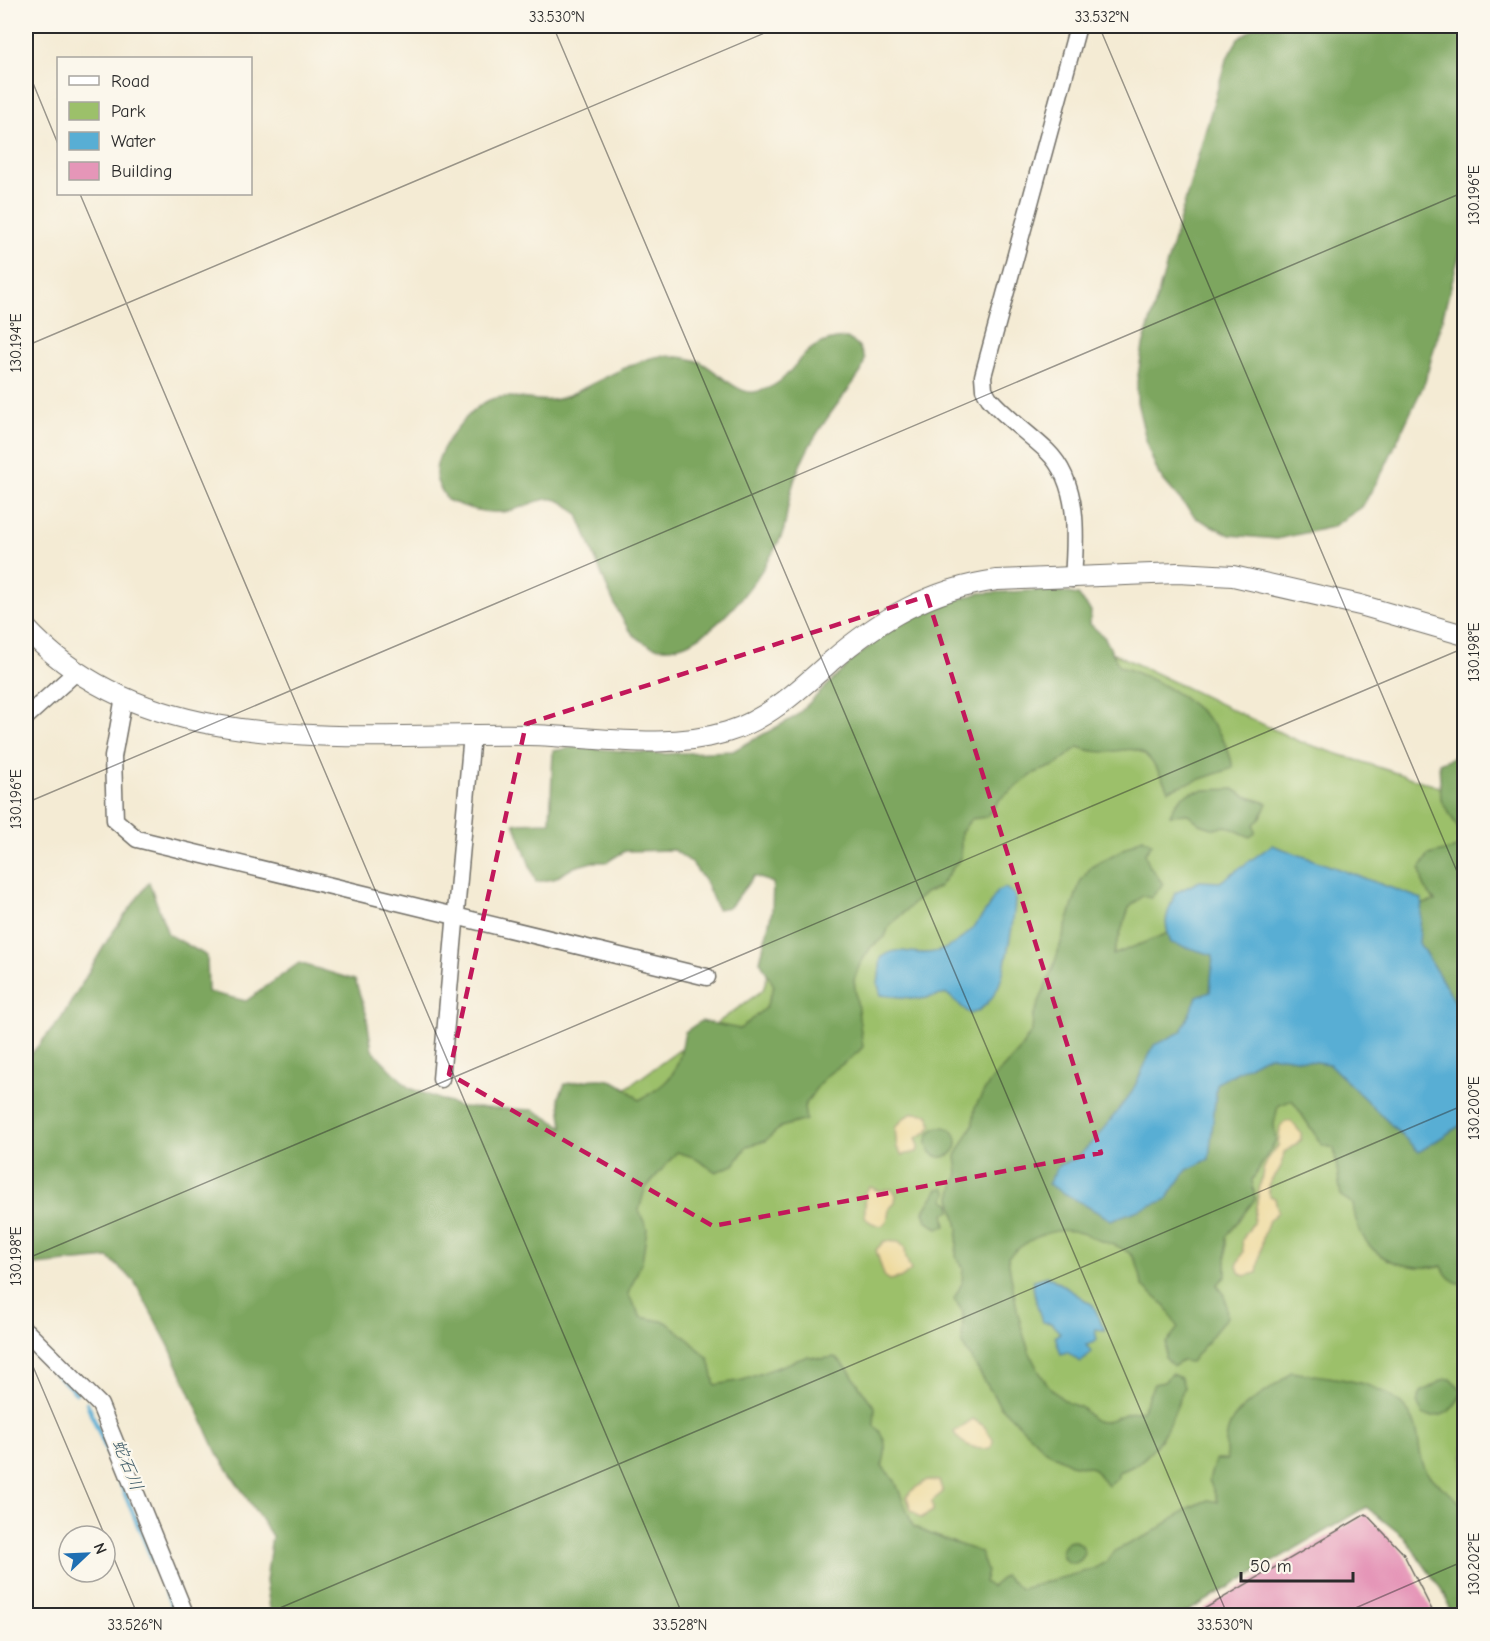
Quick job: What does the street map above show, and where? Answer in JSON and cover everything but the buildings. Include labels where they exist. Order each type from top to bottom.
[{"type":"street","points":[[1073,579],[1073,517],[1066,477],[1047,451],[989,398],[984,389],[983,376],[1078,26]]},
{"type":"street","points":[[26,628],[43,648],[76,672],[124,697],[160,711],[248,730],[326,737],[472,734],[678,741],[727,732],[782,702],[872,629],[923,599],[969,584],[997,580],[1073,579],[1178,573],[1233,576],[1360,605],[1464,635]]},
{"type":"street","points":[[26,717],[76,672]]},
{"type":"street","points":[[124,697],[113,757],[115,820],[137,839],[707,978]]},
{"type":"street","points":[[441,1079],[472,734]]},
{"type":"street","points":[[26,1331],[100,1405],[186,1616]]},
{"type":"highlighted area","points":[[927,596],[1101,1153],[713,1226],[449,1074],[526,724]]},
{"type":"green space","points":[[1257,26],[1464,26],[1464,238],[1425,382],[1383,471],[1362,507],[1332,527],[1277,539],[1230,535],[1196,518],[1159,475],[1148,448],[1137,402],[1137,381],[1143,346],[1226,60],[1238,39]]},
{"type":"green space","points":[[847,338],[858,345],[865,359],[861,372],[819,430],[804,457],[795,478],[781,537],[758,577],[741,599],[721,620],[700,636],[679,646],[657,647],[636,637],[628,628],[604,580],[578,515],[567,505],[558,500],[549,499],[514,510],[481,511],[447,500],[437,482],[437,466],[447,443],[473,411],[492,399],[510,397],[555,400],[641,361],[664,356],[700,362],[741,390],[754,392],[769,388],[780,381],[815,346]]},
{"type":"green space","points":[[1050,590],[1078,595],[1091,611],[1090,624],[1105,638],[1119,666],[1174,692],[1206,716],[1227,749],[1233,768],[1168,790],[1157,769],[1147,757],[1138,751],[1129,749],[1108,752],[1078,747],[1056,765],[1035,773],[1000,799],[986,817],[971,819],[961,833],[961,857],[939,887],[925,893],[889,926],[885,937],[871,947],[860,964],[854,980],[863,1047],[830,1073],[819,1085],[804,1107],[806,1120],[781,1127],[765,1141],[747,1146],[734,1165],[716,1172],[693,1157],[677,1152],[645,1189],[639,1210],[647,1229],[642,1261],[628,1294],[641,1317],[666,1322],[709,1359],[715,1385],[743,1380],[808,1356],[822,1359],[834,1357],[851,1373],[875,1407],[874,1426],[882,1434],[885,1444],[882,1466],[895,1481],[913,1526],[980,1552],[987,1571],[984,1582],[991,1587],[1004,1576],[1021,1589],[1093,1569],[1106,1562],[1116,1550],[1150,1534],[1190,1507],[1208,1500],[1218,1502],[1209,1480],[1215,1460],[1227,1460],[1226,1442],[1229,1428],[1235,1417],[1291,1372],[1338,1378],[1370,1386],[1398,1401],[1409,1413],[1416,1428],[1424,1467],[1428,1474],[1464,1508],[1464,1615],[1450,1615],[1446,1596],[1404,1537],[1366,1507],[1182,1615],[271,1615],[266,1581],[272,1536],[217,1453],[169,1346],[134,1281],[109,1258],[26,1266],[26,1060],[61,1019],[110,936],[149,882],[168,934],[207,956],[208,992],[246,1001],[299,963],[355,980],[366,1013],[372,1050],[409,1088],[461,1107],[534,1110],[563,1127],[559,1097],[565,1084],[605,1079],[621,1085],[639,1100],[660,1087],[672,1074],[680,1057],[685,1032],[701,1021],[740,1029],[766,1007],[774,986],[760,961],[772,911],[773,883],[754,876],[730,907],[717,909],[706,883],[692,863],[674,850],[625,851],[607,862],[592,862],[574,867],[554,879],[536,882],[514,823],[550,822],[553,751],[574,747],[660,754],[733,751],[795,717],[854,659],[893,628],[938,605],[980,593]]},
{"type":"green space","points":[[1061,628],[1298,741],[1464,795],[1464,1556],[1355,1449],[1132,1615],[851,1616],[641,1596],[589,1115],[763,990],[828,771]]},
{"type":"green space","points":[[1464,753],[1464,838],[1441,800],[1439,763]]},
{"type":"green space","points":[[1233,789],[1245,796],[1267,803],[1260,819],[1254,824],[1255,833],[1250,837],[1226,826],[1215,829],[1200,824],[1188,814],[1170,815],[1181,798],[1188,794],[1204,790]]},
{"type":"green space","points":[[1143,838],[1152,844],[1145,853],[1149,865],[1163,884],[1151,898],[1142,896],[1129,908],[1113,955],[1168,933],[1213,948],[1218,964],[1192,1096],[1279,1038],[1464,1110],[1464,1284],[1450,1279],[1442,1266],[1404,1265],[1381,1256],[1372,1249],[1359,1229],[1353,1204],[1341,1196],[1334,1148],[1322,1145],[1292,1100],[1278,1106],[1274,1124],[1276,1141],[1252,1180],[1255,1199],[1226,1237],[1226,1276],[1217,1285],[1225,1295],[1227,1317],[1191,1362],[1182,1361],[1174,1366],[1165,1358],[1166,1343],[1178,1328],[1166,1307],[1142,1285],[1137,1265],[1130,1254],[1117,1246],[1071,1231],[1051,1232],[1032,1240],[1008,1257],[1018,1316],[1024,1336],[1031,1356],[1052,1390],[1069,1403],[1080,1407],[1092,1419],[1102,1422],[1142,1411],[1154,1384],[1164,1382],[1171,1374],[1181,1378],[1184,1387],[1168,1426],[1152,1450],[1142,1460],[1118,1472],[1118,1477],[1108,1486],[1093,1468],[1070,1464],[1045,1450],[1000,1406],[962,1344],[963,1312],[954,1299],[962,1283],[963,1267],[956,1256],[958,1228],[951,1197],[958,1173],[956,1156],[973,1124],[975,1107],[989,1083],[1018,1052],[1032,1031],[1033,1017],[1053,968],[1080,882],[1091,867]]},
{"type":"green space","points":[[1464,848],[1464,1035],[1407,946],[1414,906],[1435,901],[1424,888],[1420,869],[1428,855]]},
{"type":"green space","points":[[942,1127],[952,1132],[957,1142],[952,1152],[942,1157],[932,1152],[927,1142],[932,1132]]},
{"type":"green space","points":[[944,1188],[948,1193],[944,1199],[951,1204],[951,1211],[944,1214],[946,1226],[938,1228],[927,1222],[924,1211],[938,1189]]},
{"type":"green space","points":[[1445,1379],[1452,1379],[1463,1392],[1459,1399],[1448,1412],[1437,1416],[1423,1415],[1417,1403],[1421,1392]]},
{"type":"green space","points":[[1073,1541],[1081,1544],[1084,1552],[1081,1560],[1073,1563],[1065,1560],[1062,1552],[1065,1544]]},
{"type":"sand","points":[[913,1113],[928,1114],[932,1126],[916,1138],[919,1146],[917,1152],[902,1155],[897,1148],[895,1128],[905,1117]]},
{"type":"sand","points":[[1286,1121],[1291,1121],[1301,1133],[1301,1139],[1284,1152],[1281,1166],[1269,1184],[1270,1196],[1275,1198],[1278,1212],[1269,1220],[1263,1237],[1257,1273],[1244,1276],[1239,1272],[1237,1266],[1243,1252],[1242,1240],[1253,1223],[1263,1170],[1269,1157],[1278,1146],[1280,1127]]},
{"type":"sand","points":[[870,1187],[880,1191],[891,1189],[896,1194],[895,1203],[889,1209],[887,1222],[881,1226],[873,1224],[866,1218],[865,1192]]},
{"type":"sand","points":[[884,1241],[899,1242],[905,1248],[911,1270],[903,1277],[890,1280],[884,1276],[876,1250]]},
{"type":"sand","points":[[973,1419],[984,1426],[993,1439],[992,1447],[982,1449],[970,1446],[960,1440],[954,1432]]},
{"type":"sand","points":[[927,1480],[939,1481],[943,1492],[932,1501],[933,1511],[921,1518],[911,1510],[907,1497],[910,1492]]},
{"type":"water","points":[[1272,845],[1422,899],[1419,943],[1464,1016],[1464,1123],[1419,1152],[1329,1064],[1269,1055],[1217,1083],[1209,1159],[1187,1170],[1166,1200],[1111,1220],[1048,1184],[1059,1165],[1077,1158],[1098,1136],[1132,1092],[1154,1045],[1181,1032],[1197,997],[1210,992],[1213,955],[1171,943],[1168,935],[1166,923],[1175,893],[1200,881],[1220,882]]},
{"type":"water","points":[[1005,888],[1014,894],[1015,900],[1010,939],[999,985],[984,1007],[970,1014],[947,994],[921,999],[881,995],[878,985],[881,958],[898,951],[926,953],[949,947],[969,932],[985,912],[997,891]]},
{"type":"water","points":[[1048,1276],[1093,1305],[1105,1330],[1095,1329],[1097,1340],[1086,1345],[1092,1352],[1080,1362],[1067,1352],[1061,1354],[1055,1336],[1060,1333],[1051,1323],[1043,1322],[1041,1319],[1033,1280]]},
{"type":"waterway","name":"蛇石川","points":[[26,1345],[76,1393]]},
{"type":"waterway","name":"蛇石川","points":[[87,1403],[176,1616]]}]
